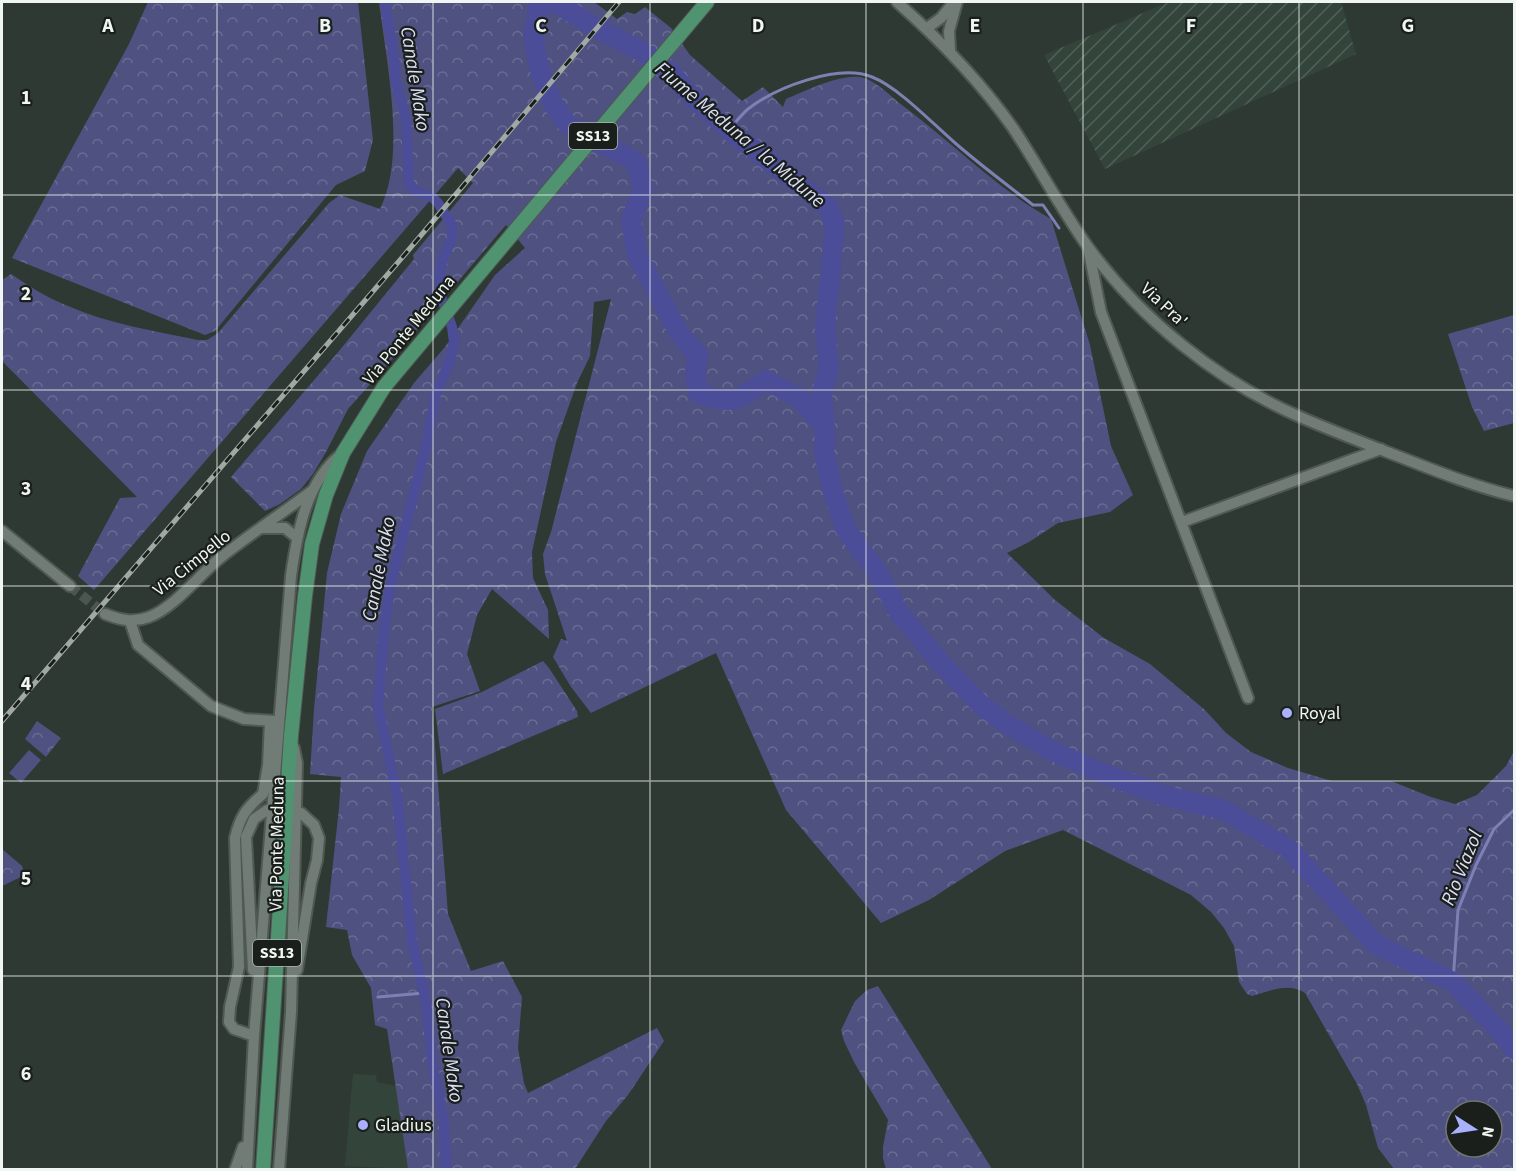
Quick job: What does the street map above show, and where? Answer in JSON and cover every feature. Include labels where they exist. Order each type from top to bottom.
[{"type":"main road","name":"Via Ponte Meduna","points":[[263,1170],[291,736],[304,596],[312,544],[326,495],[343,453],[384,387],[707,2]]},
{"type":"street","name":"Via Pra'","points":[[897,2],[950,50],[1012,128],[1088,247],[1134,301],[1154,321],[1214,369],[1296,416],[1459,480],[1515,496]]},
{"type":"street","points":[[927,28],[941,18],[956,2]]},
{"type":"street","points":[[950,50],[949,31],[956,2]]},
{"type":"street","points":[[1088,247],[1101,312],[1248,698]]},
{"type":"street","points":[[1182,522],[1381,449]]},
{"type":"street","name":"Via Ponte Meduna","points":[[254,1036],[234,1029],[229,1022],[230,1006],[239,967],[235,838],[240,819],[251,804],[263,794],[296,537],[314,490],[329,463],[343,453]]},
{"type":"street","name":"Via Cimpello","points":[[130,621],[150,616],[164,608],[220,558],[314,490]]},
{"type":"street","points":[[263,528],[285,528],[296,537]]},
{"type":"street","points":[[2,531],[70,586]]},
{"type":"street","points":[[105,614],[130,621],[138,645],[211,706],[244,719],[274,721]]},
{"type":"street","name":"Via Ponte Meduna","points":[[247,1170],[274,721]]},
{"type":"street","name":"Via Ponte Meduna","points":[[279,1170],[291,1012],[297,763],[291,736]]},
{"type":"street","name":"Via Ponte Meduna","points":[[256,1012],[246,837],[254,819],[267,810]]},
{"type":"street","points":[[291,1012],[319,838],[315,825],[302,813]]},
{"type":"street","name":"Via Ponte Meduna","points":[[235,1170],[249,1124]]},
{"type":"shaded area","points":[[1169,2],[1341,2],[1356,54],[1105,169],[1044,55]]},
{"type":"shaded area","points":[[353,1074],[376,1075],[377,1082],[396,1086],[408,1169],[345,1166]]},
{"type":"green space","points":[[148,2],[358,2],[373,140],[365,171],[336,185],[215,331],[205,335],[12,258],[129,44]]},
{"type":"green space","points":[[379,2],[594,2],[617,19],[627,12],[635,14],[645,7],[671,28],[690,55],[742,101],[763,87],[783,107],[786,99],[825,83],[855,77],[869,80],[882,88],[1010,193],[1051,219],[1090,345],[1111,446],[1133,495],[1110,512],[1058,523],[1007,553],[1055,600],[1104,638],[1150,664],[1205,710],[1226,733],[1251,752],[1288,768],[1332,781],[1391,781],[1455,804],[1477,795],[1506,766],[1514,751],[1514,1169],[1394,1169],[1378,1148],[1366,1105],[1357,1084],[1305,993],[1286,988],[1252,996],[1247,994],[1239,982],[1234,946],[1224,928],[1211,912],[1191,895],[1063,830],[1005,851],[929,900],[881,923],[786,810],[716,653],[591,713],[571,687],[553,657],[561,639],[567,641],[545,574],[543,554],[551,532],[611,299],[594,302],[590,356],[577,383],[556,442],[532,552],[533,578],[548,610],[549,639],[492,589],[477,615],[467,654],[480,691],[432,707],[448,914],[471,971],[503,961],[522,997],[518,1048],[528,1093],[657,1028],[664,1041],[628,1095],[606,1121],[575,1169],[408,1169],[387,1029],[375,1025],[371,988],[352,955],[347,930],[326,927],[341,777],[310,774],[327,573],[341,514],[367,451],[414,383],[445,347],[495,275],[525,248],[506,225],[348,409],[326,452],[301,489],[280,504],[265,511],[231,477],[339,351],[414,259],[413,255],[473,183],[458,168],[94,590],[78,576],[120,498],[137,497],[2,361],[2,280],[11,274],[53,299],[100,318],[198,340],[207,340],[218,333],[329,203],[340,195],[380,209],[388,187],[392,162],[390,79]]},
{"type":"green space","points":[[1514,315],[1514,423],[1484,431],[1472,407],[1448,334]]},
{"type":"green space","points":[[543,661],[577,711],[578,717],[443,774],[435,709],[482,692]]},
{"type":"green space","points":[[37,721],[61,738],[46,757],[25,739]]},
{"type":"green space","points":[[29,750],[41,760],[21,783],[9,773]]},
{"type":"green space","points":[[2,849],[22,866],[25,875],[2,886]]},
{"type":"green space","points":[[878,986],[992,1169],[886,1169],[883,1147],[888,1120],[854,1062],[841,1030],[855,1001],[867,990]]},
{"type":"waterway","name":"Canale Mako","points":[[385,2],[395,63],[395,79],[406,119],[409,184],[417,192],[431,196],[452,225],[452,239],[443,257],[440,272],[441,296],[452,327],[454,342],[451,358],[436,393],[426,446],[390,588],[383,639],[378,706],[397,795],[412,941],[426,1001],[432,1061],[444,1124],[446,1170]]},
{"type":"waterway","name":"Fiume Meduna / la Midune","points":[[540,2],[534,30],[537,59],[551,100],[558,112],[575,130],[637,163],[643,189],[631,220],[637,255],[679,333],[698,355],[695,372],[698,393],[719,399],[734,399],[748,393],[766,380],[801,399],[825,428],[824,452],[833,492],[845,528],[880,576],[897,610],[940,662],[980,704],[1007,724],[1049,749],[1099,772],[1159,794],[1224,810],[1289,849],[1377,945],[1453,982],[1514,1049]]},
{"type":"waterway","name":"Fiume Meduna / la Midune","points":[[554,2],[641,51],[669,71],[692,97],[729,130],[828,207],[835,224],[825,327],[829,368],[822,392],[825,428]]},
{"type":"waterway","points":[[729,130],[748,109],[790,86],[825,75],[842,73],[858,73],[872,77],[904,97],[963,150],[1033,205],[1043,205],[1059,228]]},
{"type":"waterway","name":"Rio Viazol","points":[[1453,982],[1458,910],[1476,865],[1494,829],[1514,810]]},
{"type":"waterway","points":[[378,997],[424,993]]},
{"type":"tunnel","points":[[70,586],[105,614]]},
{"type":"railway","points":[[2,721],[406,253],[619,2]]},
{"type":"place","name":"Royal","points":[[1287,713]]},
{"type":"place","name":"Gladius","points":[[363,1125]]}]
